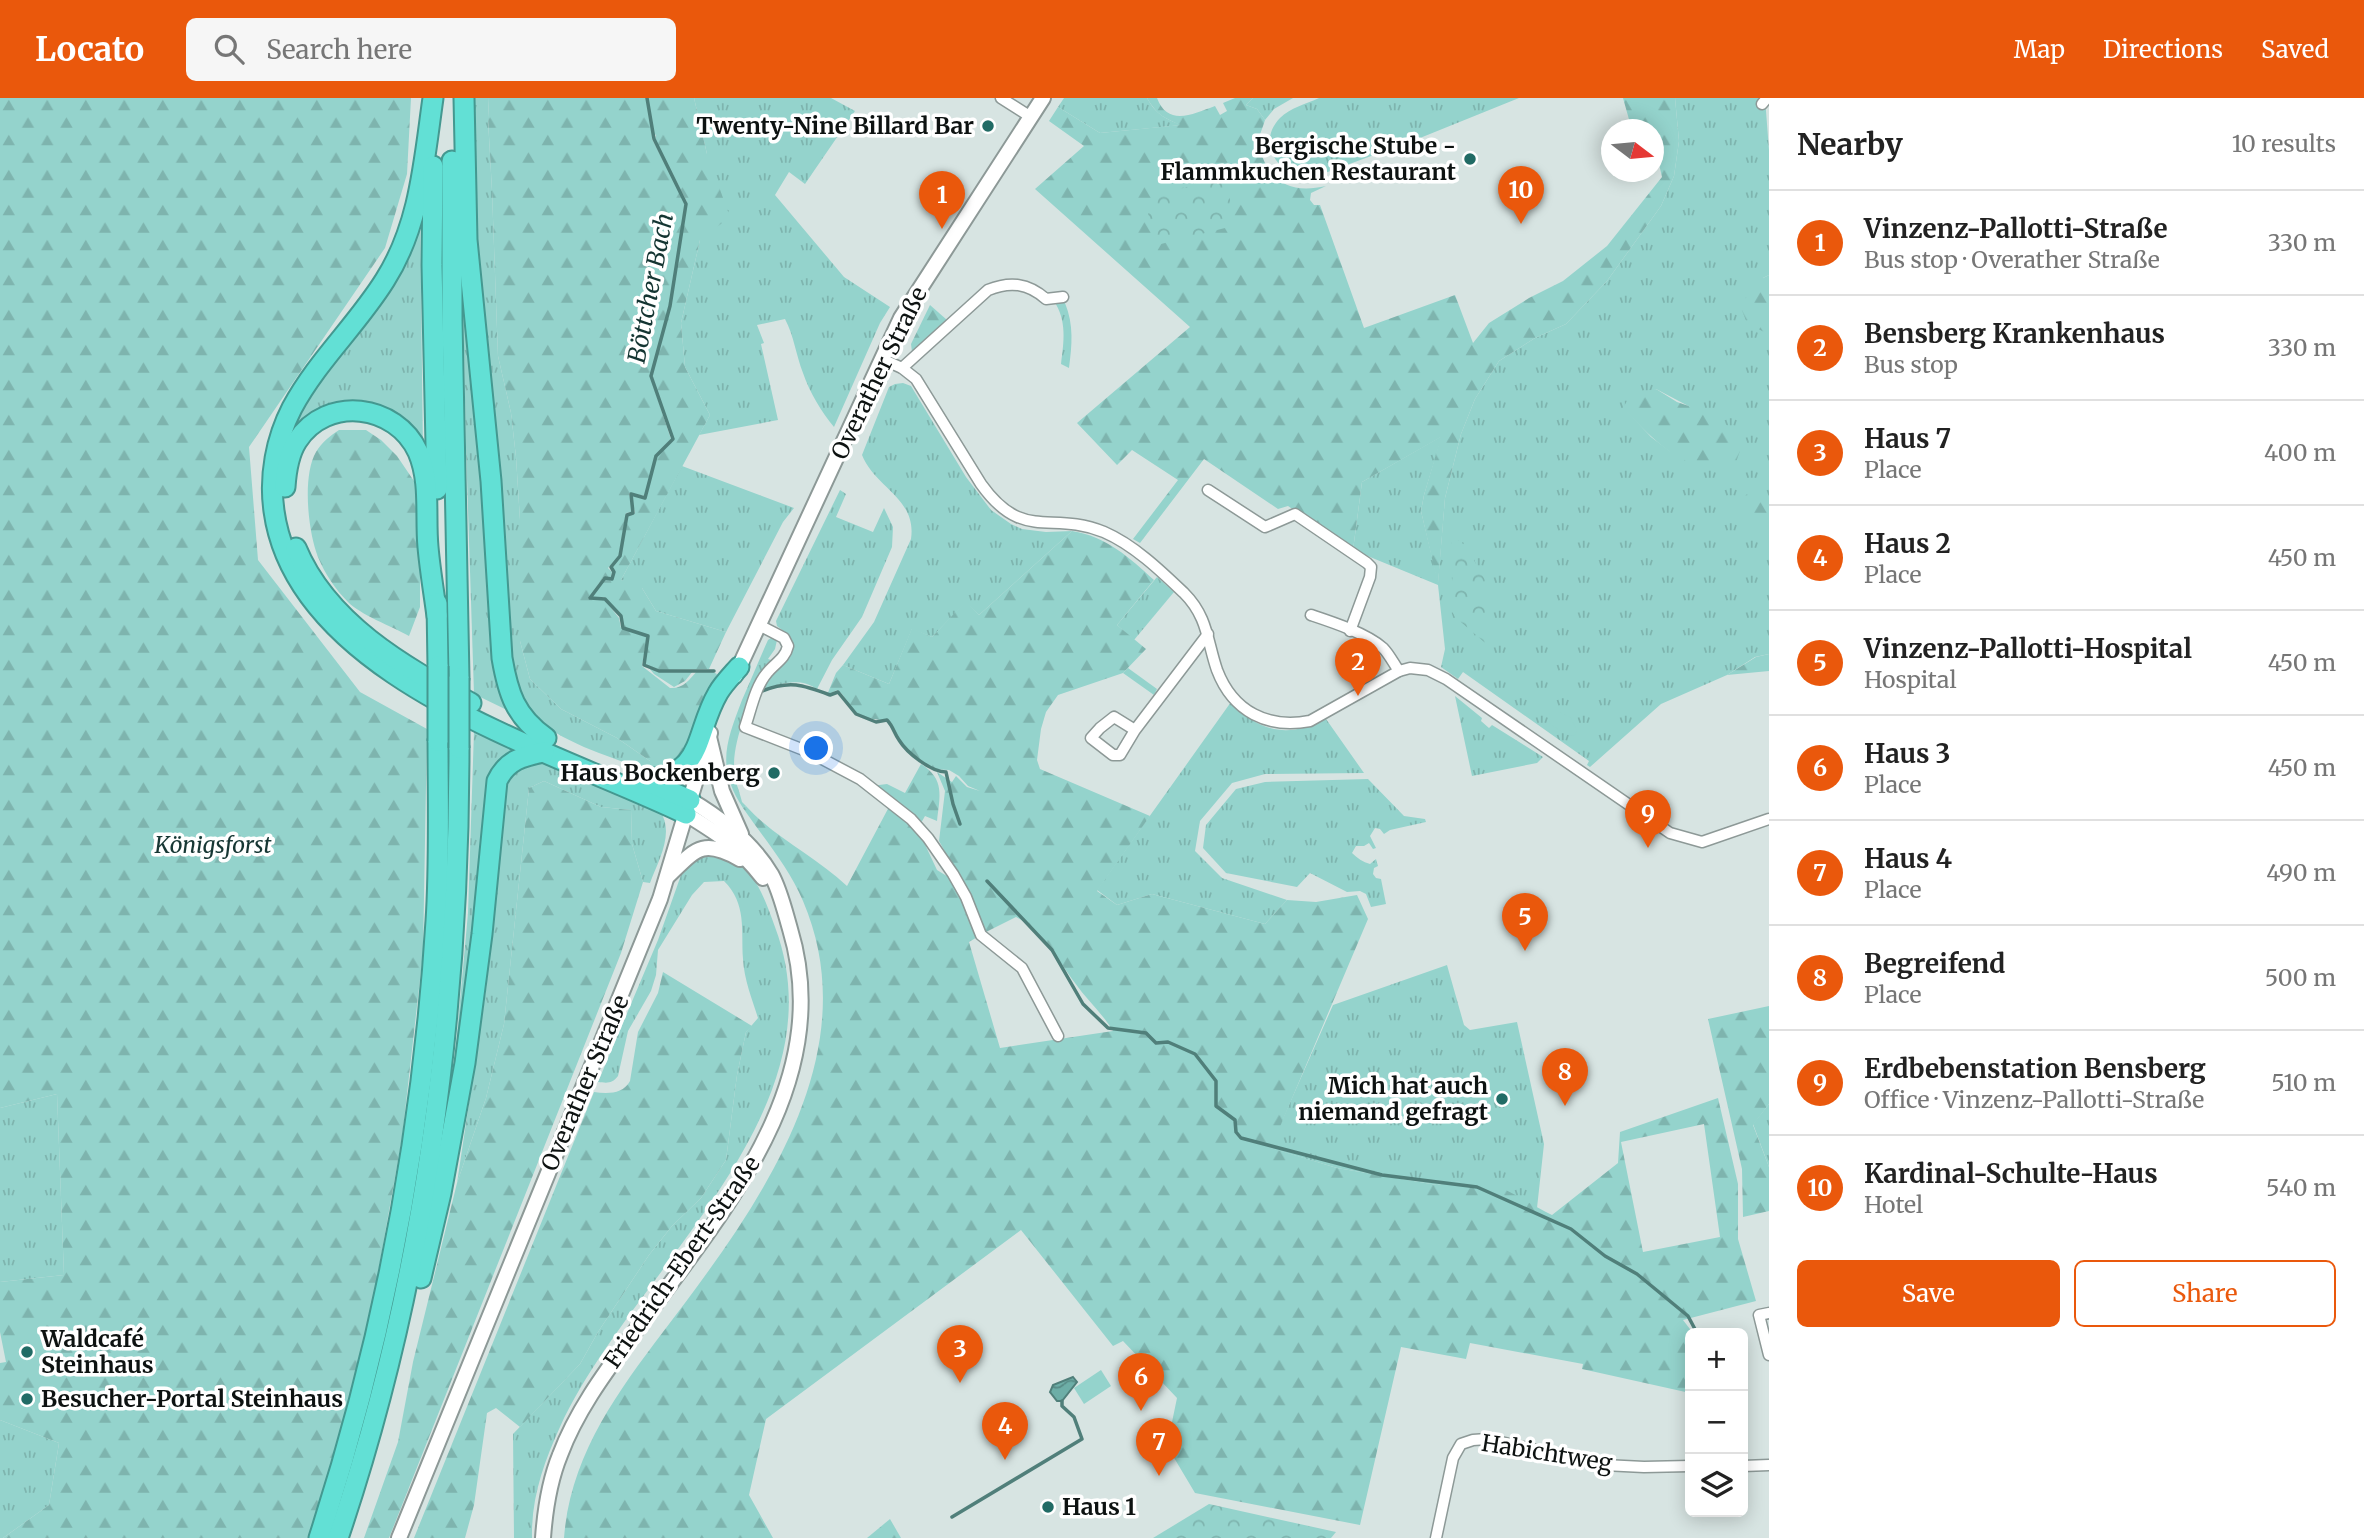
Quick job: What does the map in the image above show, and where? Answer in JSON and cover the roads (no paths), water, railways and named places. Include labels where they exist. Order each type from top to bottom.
[{"type":"highway","points":[[319,1538],[367,1374],[400,1224],[427,1027],[436,919],[438,508],[432,265],[434,98]]},
{"type":"highway","points":[[434,98],[416,210],[397,259],[367,307],[310,378],[281,432],[273,482],[275,517],[285,555],[310,598],[344,635],[381,665],[444,704],[688,807]]},
{"type":"highway","points":[[338,1538],[357,1483],[402,1305],[435,1117],[452,957],[457,873],[459,748],[451,272],[454,98]]},
{"type":"highway","points":[[464,98],[467,240],[497,554],[502,658],[506,683],[517,707],[545,745]]},
{"type":"highway","points":[[437,616],[428,546],[424,472],[412,441],[393,422],[376,413],[343,411],[321,419],[306,430],[292,450],[285,493],[287,515],[296,549],[320,590],[348,621],[387,653],[545,745],[641,779],[688,807]]},
{"type":"highway","points":[[641,779],[663,778],[685,767],[718,692],[739,667]]},
{"type":"highway","points":[[357,1483],[390,1397],[420,1282],[449,1153],[474,999],[498,781],[501,773],[514,761],[545,745]]},
{"type":"main road","name":"Overather Straße","points":[[399,1538],[627,982],[668,876],[709,736],[739,667],[913,298],[1043,98]]},
{"type":"main road","points":[[709,736],[722,791],[743,838]]},
{"type":"main road","points":[[688,807],[711,813],[743,838],[772,877],[780,898]]},
{"type":"main road","points":[[688,807],[728,841],[780,898]]},
{"type":"main road","points":[[668,876],[694,851],[708,847],[726,851],[756,869]]},
{"type":"main road","name":"Friedrich-Ebert-Straße","points":[[543,1538],[544,1515],[553,1474],[576,1420],[607,1370],[729,1202],[762,1145],[782,1101],[798,1045],[802,1007],[798,958],[780,898]]},
{"type":"street","points":[[1002,98],[1031,117]]},
{"type":"street","points":[[902,368],[988,290],[1013,283],[1038,292],[1046,299],[1063,297]]},
{"type":"street","points":[[882,359],[902,368],[916,379],[993,501],[1013,517],[1037,523],[1086,527],[1126,544],[1184,594],[1205,621],[1217,670],[1232,696],[1255,716],[1276,723],[1296,724],[1310,721],[1399,671],[1420,667],[1437,674],[1670,833],[1702,842],[1769,819]]},
{"type":"street","points":[[1208,490],[1265,527],[1295,514],[1367,563],[1371,567],[1370,578],[1350,631]]},
{"type":"street","points":[[1311,615],[1384,649],[1399,671]]},
{"type":"street","points":[[759,625],[784,638],[788,646],[785,655],[766,673],[760,684],[745,727],[809,752],[860,779],[911,819],[953,874],[966,897],[981,935],[1022,968],[1058,1035]]},
{"type":"street","points":[[1135,730],[1208,634]]},
{"type":"street","points":[[1764,1314],[1769,1355]]},
{"type":"street","name":"Habichtweg","points":[[1436,1538],[1453,1458],[1461,1444],[1473,1440],[1487,1439],[1604,1465],[1685,1466]]},
{"type":"street","points":[[1748,1466],[1769,1465]]},
{"type":"water","points":[[1073,1377],[1077,1382],[1062,1401],[1057,1401],[1050,1392],[1053,1385]]},
{"type":"waterway","name":"Böttcher Bach","points":[[647,98],[654,139],[686,204],[670,306],[651,376],[673,439],[656,456],[645,498],[631,494],[633,513],[627,515],[620,556],[611,567],[614,572],[612,579],[605,578],[590,598],[605,599],[621,616],[623,628],[648,636],[644,665],[659,671],[714,671]]},
{"type":"waterway","name":"Böttcher Bach","points":[[762,691],[789,685],[804,686],[830,695],[838,692],[856,714],[876,722],[887,720],[913,756],[933,769],[946,772],[960,824]]},
{"type":"waterway","name":"Böttcher Bach","points":[[987,881],[1052,950],[1083,1004],[1108,1028],[1146,1033],[1156,1043],[1168,1042],[1195,1054],[1216,1081],[1216,1106],[1235,1120],[1236,1132],[1241,1138],[1382,1175],[1477,1187],[1571,1229],[1605,1256],[1637,1274],[1688,1316],[1694,1328]]},
{"type":"waterway","points":[[952,1517],[1082,1439],[1074,1417],[1062,1406],[1062,1401]]},
{"type":"place","name":"Twenty-Nine Billard Bar","points":[[988,126]]},
{"type":"place","name":"Bergische Stube - Flammkuchen Restaurant","points":[[1470,159]]},
{"type":"place","name":"Kardinal-Schulte-Haus","points":[[1521,224]]},
{"type":"place","name":"Vinzenz-Pallotti-Straße","points":[[942,229]]},
{"type":"place","name":"Bensberg Krankenhaus","points":[[1358,696]]},
{"type":"place","name":"Haus Bockenberg","points":[[774,773]]},
{"type":"place","name":"Erdbebenstation Bensberg","points":[[1648,848]]},
{"type":"place","name":"Vinzenz-Pallotti-Hospital","points":[[1525,951]]},
{"type":"place","name":"Mich hat auch niemand gefragt","points":[[1502,1099]]},
{"type":"place","name":"Begreifend","points":[[1565,1106]]},
{"type":"place","name":"Waldcafé Steinhaus","points":[[27,1352]]},
{"type":"place","name":"Haus 7","points":[[960,1383]]},
{"type":"place","name":"Besucher-Portal Steinhaus","points":[[27,1399]]},
{"type":"place","name":"Haus 3","points":[[1141,1411]]},
{"type":"place","name":"Haus 2","points":[[1005,1460]]},
{"type":"place","name":"Haus 4","points":[[1159,1476]]},
{"type":"place","name":"Haus 1","points":[[1048,1507]]},
{"type":"park label","name":"Königsforst","points":[[213,845]]}]
